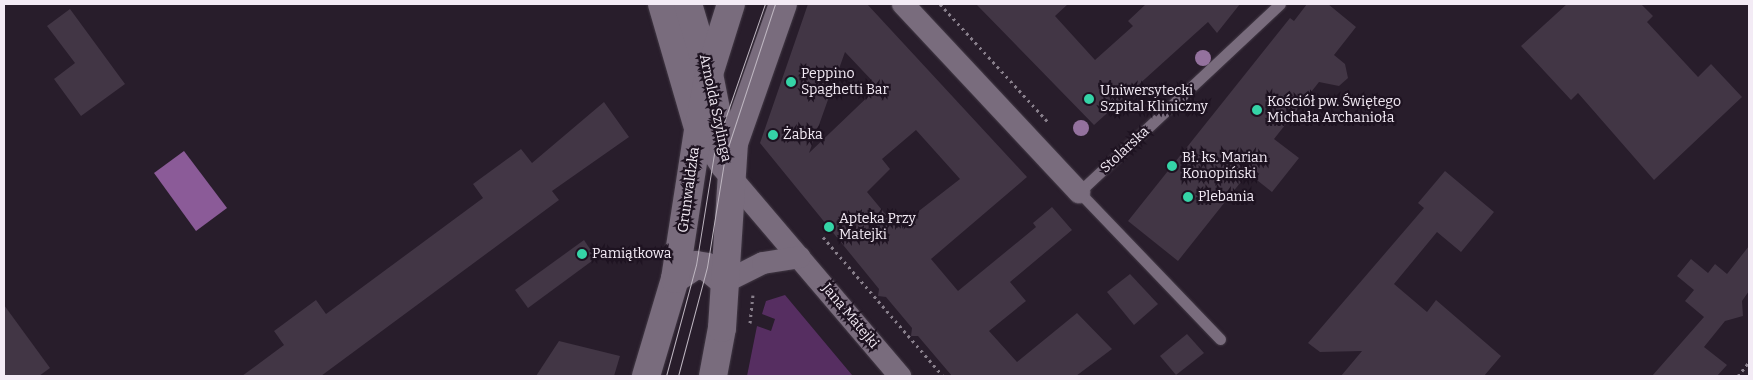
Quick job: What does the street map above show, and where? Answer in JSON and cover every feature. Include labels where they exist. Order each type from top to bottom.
[{"type":"street","name":"Arnolda Szylinga","points":[[662,4],[698,130],[730,176]]},
{"type":"street","name":"Arnolda Szylinga","points":[[688,4],[710,74],[730,176]]},
{"type":"street","name":"Grunwaldzka","points":[[646,376],[675,280],[698,130],[710,74],[731,4]]},
{"type":"street","points":[[713,376],[725,282],[730,176],[742,112],[783,4]]},
{"type":"street","points":[[903,4],[1078,192]]},
{"type":"street","name":"Jana Matejki","points":[[730,176],[900,376]]},
{"type":"street","points":[[725,282],[763,263],[800,257]]},
{"type":"street","points":[[675,280],[696,265],[707,267],[725,282]]},
{"type":"lane","name":"Stolarska","points":[[1078,192],[1280,4]]},
{"type":"lane","points":[[1078,192],[1220,339]]},
{"type":"path","points":[[940,4],[1046,117],[1053,131]]},
{"type":"path","points":[[823,237],[943,376]]},
{"type":"path","points":[[1738,376],[1749,362]]},
{"type":"shaded area","points":[[184,151],[227,208],[196,231],[154,173]]},
{"type":"shaded area","points":[[785,295],[852,376],[747,376],[757,326],[771,331],[775,319],[762,314],[766,301]]},
{"type":"building","points":[[808,4],[867,4],[1027,177],[931,259],[958,291],[1036,227],[1033,223],[1052,207],[1072,230],[1010,282],[1026,301],[989,331],[1017,362],[1077,313],[1112,349],[1076,376],[952,376],[918,336],[911,336],[912,328],[886,297],[878,296],[879,289],[760,143]],"holes":[[[845,52],[878,87],[809,153]],[[916,130],[960,179],[897,228],[867,192],[890,169],[882,159]]]},
{"type":"building","points":[[976,4],[1068,4],[1055,16],[1095,60],[1133,26],[1128,21],[1146,4],[1240,4],[1217,33],[1208,22],[1094,125]]},
{"type":"building","name":"Kościół pw. Świętego Michała Archanioła","points":[[1307,4],[1328,4],[1356,27],[1334,55],[1345,64],[1348,78],[1339,86],[1319,82],[1274,139],[1299,158],[1272,192],[1248,173],[1178,261],[1128,221],[1290,18],[1294,21]]},
{"type":"building","points":[[1567,4],[1641,4],[1653,16],[1647,22],[1698,77],[1711,64],[1742,97],[1654,180],[1578,93],[1571,100],[1521,46]]},
{"type":"building","points":[[70,9],[125,84],[81,116],[54,79],[75,63],[47,26]]},
{"type":"building","points":[[604,102],[629,137],[552,191],[559,200],[321,376],[242,376],[284,345],[274,331],[316,300],[326,314],[483,198],[473,184],[521,149],[532,163]]},
{"type":"building","points":[[1445,171],[1494,212],[1461,252],[1437,232],[1394,284],[1427,312],[1436,300],[1501,356],[1484,376],[1341,376],[1362,351],[1320,352],[1308,343],[1424,208],[1418,203]]},
{"type":"building","points":[[584,240],[596,258],[528,308],[515,290]]},
{"type":"building","points":[[1749,246],[1749,291],[1742,301],[1743,316],[1725,321],[1704,347],[1727,365],[1717,376],[1652,376],[1704,317],[1685,301],[1694,290],[1677,276],[1691,259],[1708,273],[1715,264],[1727,274]]},
{"type":"building","points":[[1130,274],[1158,304],[1134,325],[1107,292]]},
{"type":"building","points":[[4,305],[50,368],[39,376],[4,376]]},
{"type":"building","points":[[1187,334],[1204,353],[1176,375],[1160,356]]},
{"type":"building","points":[[559,341],[620,356],[614,376],[536,376]]},
{"type":"tram line","points":[[666,376],[696,265],[715,148],[765,4]]},
{"type":"tram line","points":[[678,376],[707,267],[725,156],[775,4]]},
{"type":"place","name":"Peppino Spaghetti Bar","points":[[791,82]]},
{"type":"place","name":"Uniwersytecki Szpital Kliniczny","points":[[1089,99]]},
{"type":"place","name":"Kościół pw. Świętego Michała Archanioła","points":[[1257,110]]},
{"type":"place","name":"Żabka","points":[[773,135]]},
{"type":"place","name":"Bł. ks. Marian Konopiński","points":[[1172,166]]},
{"type":"place","name":"Plebania","points":[[1188,197]]},
{"type":"place","name":"Apteka Przy Matejki","points":[[829,227]]},
{"type":"place","name":"Pamiątkowa","points":[[582,254]]}]
